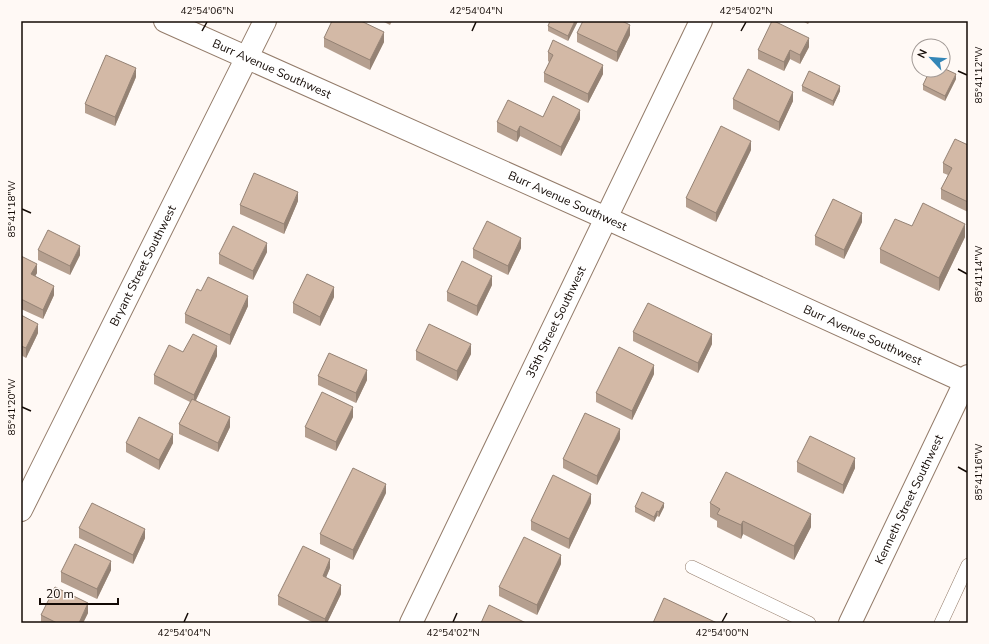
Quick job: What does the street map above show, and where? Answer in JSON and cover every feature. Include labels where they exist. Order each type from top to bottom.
[{"type":"street","name":"Burr Avenue Southwest","points":[[165,21],[967,380]]},
{"type":"street","name":"Bryant Street Southwest","points":[[21,510],[265,21]]},
{"type":"street","name":"35th Street Southwest","points":[[411,623],[701,21]]},
{"type":"street","name":"Kenneth Street Southwest","points":[[850,623],[967,380]]},
{"type":"lane","points":[[941,623],[968,565]]},
{"type":"lane","points":[[692,567],[809,623]]},
{"type":"building","points":[[332,21],[361,21],[384,32],[370,60],[324,38]]},
{"type":"building","points":[[550,21],[575,21],[568,36],[548,26]]},
{"type":"building","points":[[583,21],[622,21],[630,25],[617,52],[577,33]]},
{"type":"building","points":[[772,21],[809,38],[800,55],[790,50],[784,62],[758,50]]},
{"type":"building","points":[[553,40],[603,65],[588,94],[544,73],[553,55],[548,52]]},
{"type":"building","points":[[106,55],[136,68],[115,117],[85,104]]},
{"type":"building","points":[[748,69],[793,92],[779,122],[733,99]]},
{"type":"building","points":[[809,71],[840,86],[833,101],[802,86]]},
{"type":"building","points":[[951,72],[956,74],[945,96],[923,85],[926,78],[951,78]]},
{"type":"building","points":[[553,96],[580,110],[561,147],[520,126],[517,132],[497,122],[508,100],[543,117]]},
{"type":"building","points":[[721,126],[751,141],[716,213],[686,198]]},
{"type":"building","points":[[955,139],[968,145],[968,202],[941,189],[952,168],[943,163]]},
{"type":"building","points":[[254,173],[298,192],[284,224],[240,205]]},
{"type":"building","points":[[833,199],[862,213],[844,250],[815,236]]},
{"type":"building","points":[[923,203],[965,224],[939,278],[880,249],[895,219],[912,226]]},
{"type":"building","points":[[487,221],[521,238],[508,266],[473,249]]},
{"type":"building","points":[[233,226],[267,243],[253,271],[219,254]]},
{"type":"building","points":[[48,230],[80,246],[70,266],[38,250]]},
{"type":"building","points":[[21,256],[37,264],[31,274],[54,286],[43,310],[21,299]]},
{"type":"building","points":[[462,261],[492,276],[477,306],[447,292]]},
{"type":"building","points":[[307,274],[334,287],[320,317],[293,303]]},
{"type":"building","points":[[208,277],[248,296],[230,335],[185,314],[197,289],[201,291]]},
{"type":"building","points":[[648,303],[712,334],[698,363],[633,332]]},
{"type":"building","points":[[21,315],[38,324],[26,348],[21,346]]},
{"type":"building","points":[[429,324],[471,344],[457,371],[416,351]]},
{"type":"building","points":[[193,334],[217,346],[194,395],[154,375],[169,345],[183,352]]},
{"type":"building","points":[[619,347],[654,365],[632,411],[596,393]]},
{"type":"building","points":[[329,353],[367,370],[356,393],[318,376]]},
{"type":"building","points":[[322,392],[353,407],[336,442],[305,427]]},
{"type":"building","points":[[192,399],[230,417],[218,443],[179,424]]},
{"type":"building","points":[[585,413],[620,429],[597,476],[563,459]]},
{"type":"building","points":[[139,417],[173,434],[159,460],[126,443]]},
{"type":"building","points":[[810,436],[855,458],[843,485],[797,462]]},
{"type":"building","points":[[353,468],[386,484],[353,550],[320,534]]},
{"type":"building","points":[[726,472],[811,514],[794,546],[743,521],[741,525],[717,514],[720,509],[710,503]]},
{"type":"building","points":[[553,475],[591,494],[569,539],[531,521]]},
{"type":"building","points":[[642,492],[664,503],[654,517],[635,507]]},
{"type":"building","points":[[92,503],[145,529],[133,555],[79,528]]},
{"type":"building","points":[[524,537],[561,555],[537,605],[499,587]]},
{"type":"building","points":[[75,544],[111,561],[97,589],[61,572]]},
{"type":"building","points":[[303,546],[330,559],[323,576],[341,585],[325,619],[278,596]]},
{"type":"building","points":[[55,587],[88,603],[79,623],[57,623],[41,615]]},
{"type":"building","points":[[664,598],[717,623],[653,623]]},
{"type":"building","points":[[489,605],[526,623],[481,623]]}]
